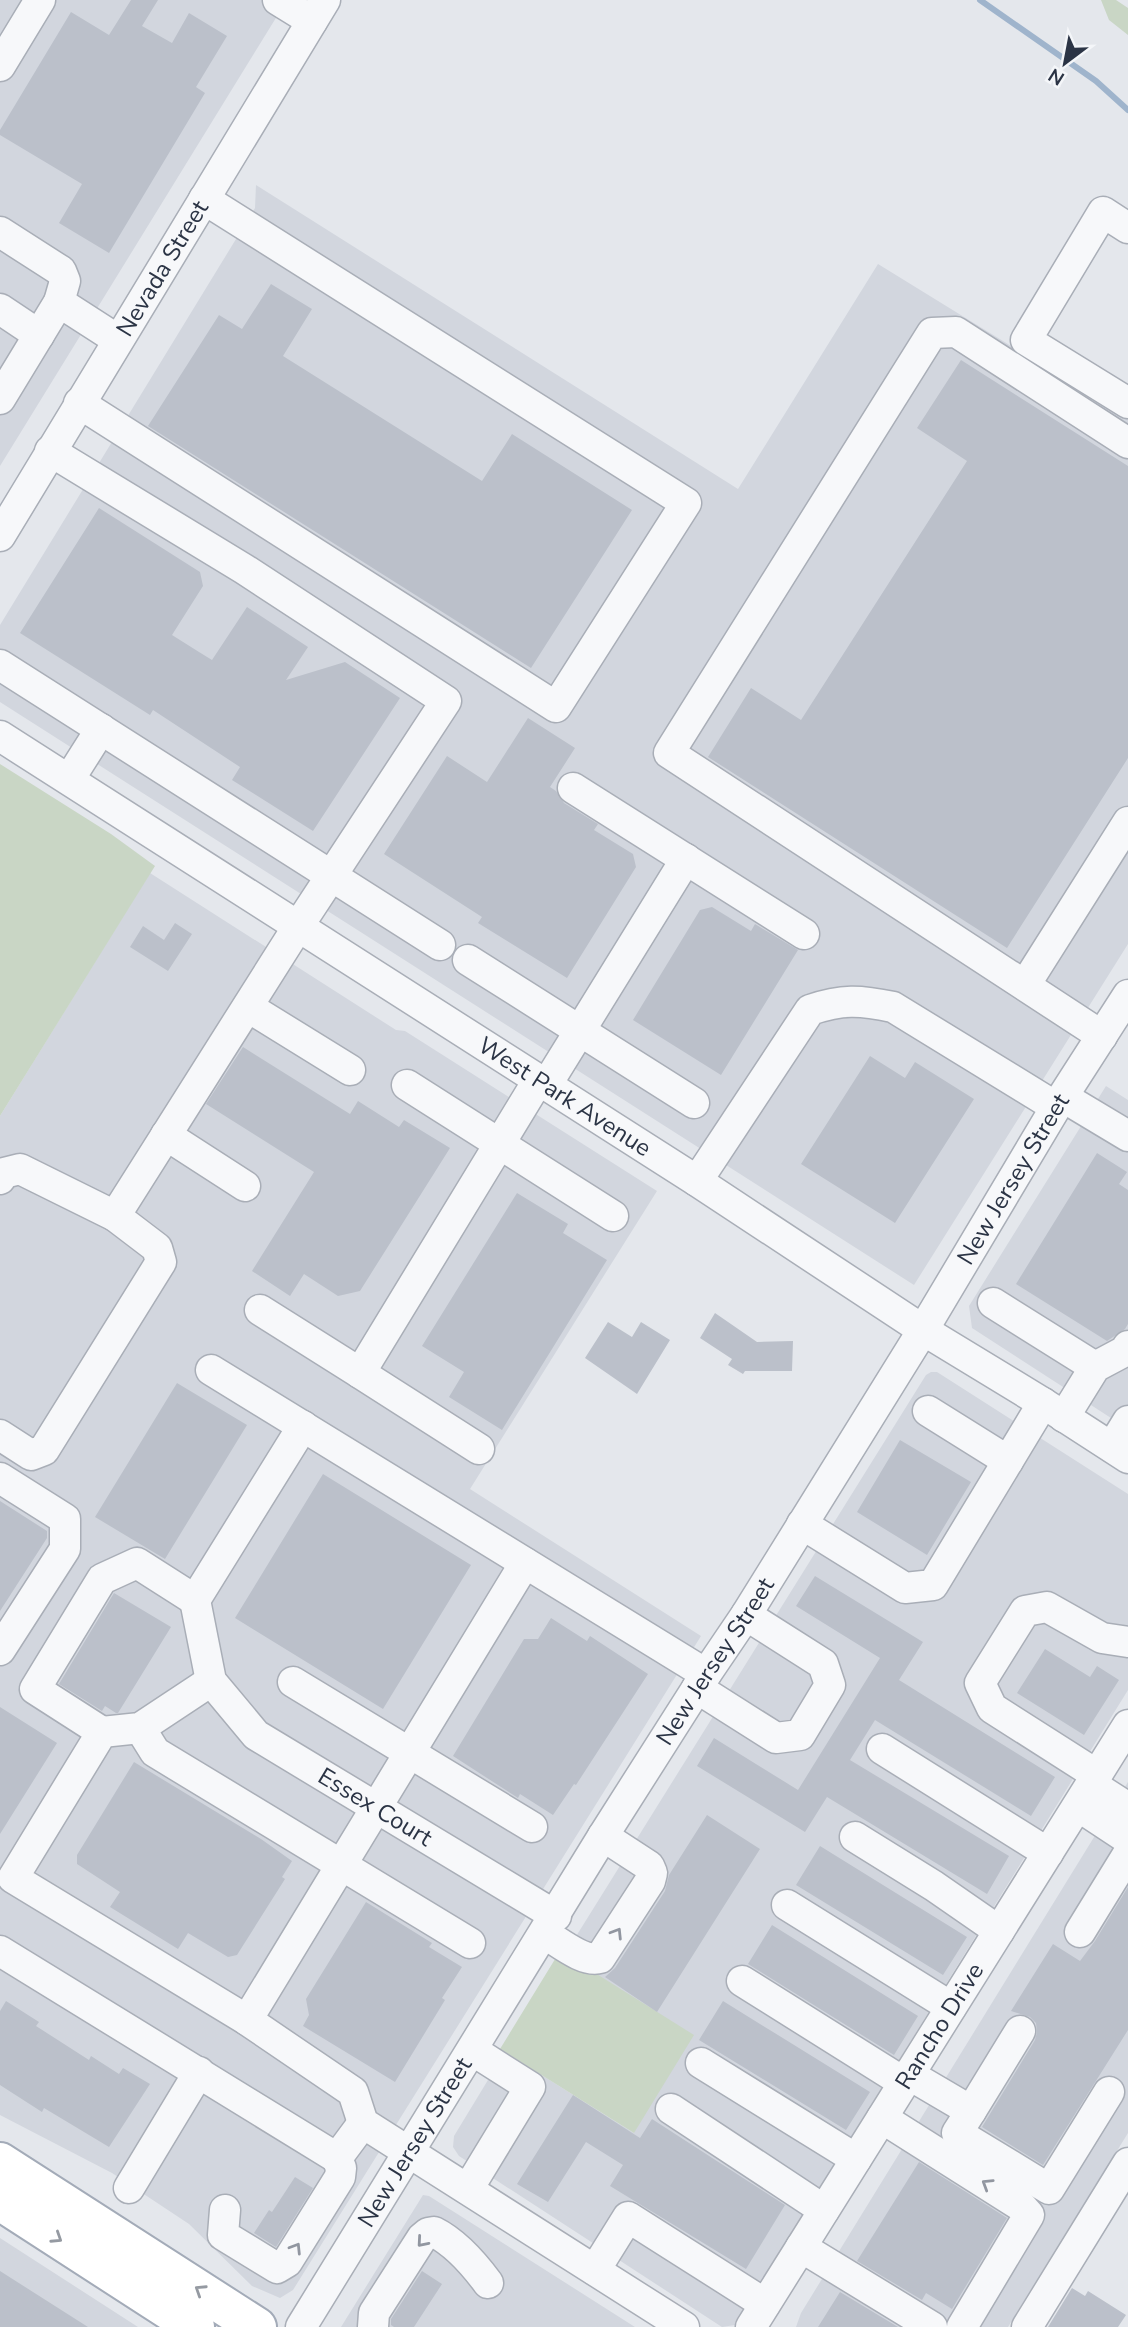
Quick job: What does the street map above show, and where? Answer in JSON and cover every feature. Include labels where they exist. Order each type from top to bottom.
[{"type":"main road","points":[[0,2162],[257,2327]]},
{"type":"main road","points":[[0,2201],[195,2327]]},
{"type":"street","points":[[0,66],[40,0]]},
{"type":"street","points":[[278,0],[319,10]]},
{"type":"street","name":"Nevada Street","points":[[0,536],[319,10]]},
{"type":"street","points":[[79,403],[556,708],[686,503],[204,198]]},
{"type":"street","points":[[1128,228],[1103,212],[1026,340],[1128,403]]},
{"type":"street","points":[[0,232],[61,271],[65,281],[59,302],[0,399]]},
{"type":"street","points":[[59,302],[117,340]]},
{"type":"street","points":[[0,309],[39,335]]},
{"type":"street","points":[[1102,1036],[669,753],[932,333],[956,332],[1128,443]]},
{"type":"street","points":[[50,451],[244,569],[446,701],[299,925],[115,1216]]},
{"type":"street","points":[[0,665],[440,945]]},
{"type":"street","points":[[70,778],[101,729]]},
{"type":"street","name":"West Park Avenue","points":[[0,736],[70,778],[697,1181],[923,1330],[1120,1453]]},
{"type":"street","points":[[573,788],[804,934]]},
{"type":"street","points":[[1025,985],[1128,822]]},
{"type":"street","points":[[360,1373],[499,1145],[580,1031],[686,859]]},
{"type":"street","points":[[468,960],[694,1103]]},
{"type":"street","name":"New Jersey Street","points":[[301,2327],[603,1836],[746,1615],[923,1330],[1059,1102],[1128,995]]},
{"type":"street","points":[[697,1181],[810,1010],[836,1002],[869,1002],[893,1007],[1059,1102],[1128,1136]]},
{"type":"street","points":[[248,1007],[350,1070]]},
{"type":"street","points":[[407,1085],[613,1216]]},
{"type":"street","points":[[166,1135],[246,1185]]},
{"type":"street","points":[[0,1179],[4,1173],[20,1168],[115,1216],[158,1248],[161,1262],[44,1450],[31,1454],[0,1435]]},
{"type":"street","points":[[993,1303],[1095,1367]]},
{"type":"street","points":[[260,1310],[479,1450]]},
{"type":"street","points":[[802,1524],[905,1588],[933,1585],[1008,1461],[1095,1367],[1128,1346]]},
{"type":"street","points":[[211,1370],[526,1563],[701,1681],[776,1738],[800,1735],[830,1685],[823,1664],[746,1615]]},
{"type":"street","points":[[928,1412],[1008,1461]]},
{"type":"street","points":[[1120,1453],[1128,1422]]},
{"type":"street","points":[[195,1600],[137,1563],[102,1578],[35,1689],[102,1732],[140,1728],[211,1681],[195,1600],[303,1426]]},
{"type":"street","points":[[0,1478],[65,1519],[65,1549],[0,1650]]},
{"type":"street","points":[[247,2020],[526,1563]]},
{"type":"street","points":[[1128,1642],[1102,1638],[1047,1607],[1025,1611],[980,1683],[992,1708],[1088,1789],[1128,1839]]},
{"type":"street","name":"Essex Court","points":[[211,1681],[256,1735],[376,1807],[550,1925],[586,1958],[595,1960],[600,1958],[650,1881],[652,1873],[649,1866],[603,1836]]},
{"type":"street","points":[[293,1682],[533,1827]]},
{"type":"street","name":"Rancho Drive","points":[[758,2315],[1128,1725]]},
{"type":"street","points":[[140,1728],[155,1752],[470,1943]]},
{"type":"street","points":[[102,1732],[6,1874],[247,2020],[353,2092],[363,2123],[595,2270],[665,2322]]},
{"type":"street","points":[[881,1749],[1048,1853]]},
{"type":"street","points":[[1088,1789],[1128,1808]]},
{"type":"street","points":[[855,1837],[934,1886],[999,1931]]},
{"type":"street","points":[[1080,1932],[1128,1854]]},
{"type":"street","points":[[787,1905],[951,2007]]},
{"type":"street","points":[[0,1951],[337,2158],[341,2168],[340,2177],[287,2262],[277,2268],[223,2235],[225,2210]]},
{"type":"street","points":[[741,1981],[906,2078],[971,2111]]},
{"type":"street","points":[[1020,2031],[957,2133],[1049,2189],[1108,2092]]},
{"type":"street","points":[[468,2189],[530,2087],[472,2050]]},
{"type":"street","points":[[701,2063],[856,2159]]},
{"type":"street","points":[[129,2188],[199,2072]]},
{"type":"street","points":[[671,2109],[824,2210]]},
{"type":"street","points":[[882,2118],[1021,2206],[1029,2215],[962,2327]]},
{"type":"street","points":[[337,2158],[363,2123]]},
{"type":"street","points":[[1027,2327],[1128,2163]]},
{"type":"street","points":[[595,2270],[628,2217],[758,2315]]},
{"type":"street","points":[[373,2327],[374,2313],[422,2238],[428,2233],[435,2232],[452,2242],[488,2283]]},
{"type":"street","points":[[801,2247],[932,2327]]},
{"type":"shaded area","points":[[0,0],[287,0],[0,466]]},
{"type":"shaded area","points":[[256,185],[738,489],[878,264],[1128,418],[1128,944],[914,1285],[0,702],[0,625],[255,208]]},
{"type":"shaded area","points":[[150,873],[396,1030],[405,1031],[657,1191],[470,1489],[701,1636],[293,2290],[280,2298],[252,2286],[189,2224],[112,2173],[0,2115],[0,1116]]},
{"type":"shaded area","points":[[1106,1086],[1128,1100],[1128,1429],[972,1328],[969,1306]]},
{"type":"shaded area","points":[[937,1372],[1128,1494],[1128,1690],[735,2325],[722,2327],[459,2156],[453,2147],[454,2136],[505,2052],[634,2133],[565,1954],[926,1375]]},
{"type":"shaded area","points":[[1128,1782],[1128,2133],[1008,2327],[796,2327],[801,2313]]},
{"type":"shaded area","points":[[423,2195],[429,2196],[635,2327],[341,2327]]},
{"type":"shaded area","points":[[0,2238],[138,2327],[0,2327]]},
{"type":"green space","points":[[1101,0],[1116,0],[1128,8],[1128,35],[1109,20]]},
{"type":"green space","points":[[0,764],[111,834],[155,866],[0,1116]]},
{"type":"green space","points":[[560,1951],[694,2035],[634,2133],[500,2049]]},
{"type":"building","points":[[131,0],[158,0],[142,26],[172,43],[189,13],[227,36],[196,87],[205,93],[109,253],[59,223],[82,184],[0,135],[0,130],[71,12],[109,35]]},
{"type":"building","points":[[271,284],[312,309],[283,356],[482,481],[512,434],[632,510],[531,668],[148,426],[219,315],[242,329]]},
{"type":"building","points":[[961,360],[1128,466],[1128,758],[1007,948],[708,757],[751,688],[801,720],[967,461],[917,428]]},
{"type":"building","points":[[99,508],[200,572],[203,586],[172,635],[212,660],[247,607],[308,647],[286,680],[345,662],[400,698],[313,831],[232,780],[240,767],[153,710],[150,715],[20,633]]},
{"type":"building","points":[[528,718],[575,748],[550,787],[564,803],[598,824],[594,830],[633,854],[636,867],[567,978],[478,923],[482,917],[384,854],[447,756],[487,782]]},
{"type":"building","points":[[712,907],[751,931],[755,924],[798,950],[721,1075],[633,1020],[700,910]]},
{"type":"building","points":[[175,923],[192,934],[168,971],[130,947],[143,926],[164,940]]},
{"type":"building","points":[[243,1047],[350,1114],[358,1101],[399,1127],[404,1120],[450,1148],[360,1291],[338,1296],[304,1274],[290,1296],[252,1271],[314,1172],[206,1104]]},
{"type":"building","points":[[870,1056],[905,1078],[915,1062],[974,1099],[895,1223],[801,1164]]},
{"type":"building","points":[[1097,1153],[1127,1172],[1119,1184],[1128,1190],[1128,1324],[1107,1341],[1016,1284]]},
{"type":"building","points":[[517,1193],[568,1224],[563,1233],[607,1260],[502,1430],[449,1397],[464,1372],[422,1346]]},
{"type":"building","points":[[715,1313],[757,1342],[793,1341],[792,1371],[745,1371],[743,1374],[728,1365],[732,1359],[700,1338]]},
{"type":"building","points":[[608,1322],[632,1337],[641,1322],[670,1340],[637,1394],[585,1358]]},
{"type":"building","points":[[177,1383],[247,1425],[165,1559],[95,1517]]},
{"type":"building","points":[[900,1440],[971,1482],[927,1555],[857,1512]]},
{"type":"building","points":[[323,1474],[471,1565],[383,1709],[235,1618]]},
{"type":"building","points":[[0,1501],[47,1531],[47,1538],[0,1611]]},
{"type":"building","points":[[815,1576],[923,1642],[899,1680],[1055,1777],[1031,1816],[875,1720],[850,1760],[1009,1856],[987,1894],[827,1797],[805,1832],[697,1766],[714,1738],[798,1790],[880,1658],[796,1606]]},
{"type":"building","points":[[114,1593],[171,1627],[118,1713],[105,1706],[102,1711],[59,1684]]},
{"type":"building","points":[[551,1618],[587,1641],[590,1636],[648,1674],[576,1785],[574,1784],[553,1815],[520,1794],[518,1798],[453,1756],[524,1639],[538,1639]]},
{"type":"building","points":[[1045,1649],[1090,1677],[1097,1666],[1119,1680],[1084,1735],[1017,1693]]},
{"type":"building","points":[[0,1707],[57,1743],[0,1834]]},
{"type":"building","points":[[134,1762],[261,1839],[292,1861],[282,1877],[285,1879],[237,1955],[228,1957],[188,1933],[178,1949],[110,1907],[120,1892],[77,1864],[77,1855]]},
{"type":"building","points":[[707,1815],[760,1849],[657,2012],[605,1977],[615,1968],[665,1891],[669,1875]]},
{"type":"building","points":[[820,1846],[967,1937],[943,1975],[796,1885]]},
{"type":"building","points":[[1128,1887],[1128,2030],[1043,2165],[982,2127],[1035,2040],[1037,2032],[1036,2023],[1030,2017],[1011,2011],[1053,1944],[1080,1961]]},
{"type":"building","points":[[366,1902],[432,1943],[429,1947],[462,1967],[395,2082],[303,2026],[309,2015],[306,1999]]},
{"type":"building","points":[[772,1925],[918,2016],[894,2055],[748,1964]]},
{"type":"building","points":[[6,2001],[39,2022],[36,2026],[89,2060],[91,2056],[119,2074],[123,2068],[150,2084],[109,2147],[44,2108],[42,2112],[0,2085],[0,2011]]},
{"type":"building","points":[[723,2001],[870,2092],[846,2130],[699,2040]]},
{"type":"building","points":[[573,2095],[640,2138],[652,2119],[785,2205],[746,2269],[610,2186],[623,2165],[586,2142],[548,2202],[517,2184]]},
{"type":"building","points":[[919,2162],[1007,2218],[952,2309],[926,2293],[922,2300],[857,2261]]},
{"type":"building","points":[[295,2177],[313,2188],[276,2247],[254,2233],[269,2210],[272,2212]]},
{"type":"building","points":[[0,2271],[88,2327],[0,2327]]},
{"type":"building","points":[[422,2271],[442,2284],[414,2327],[394,2327],[391,2325],[391,2319]]},
{"type":"building","points":[[1072,2288],[1085,2296],[1088,2291],[1126,2315],[1118,2327],[1048,2327]]},
{"type":"building","points":[[840,2292],[898,2327],[818,2327]]},
{"type":"waterway","points":[[980,0],[1096,81],[1128,110]]}]
